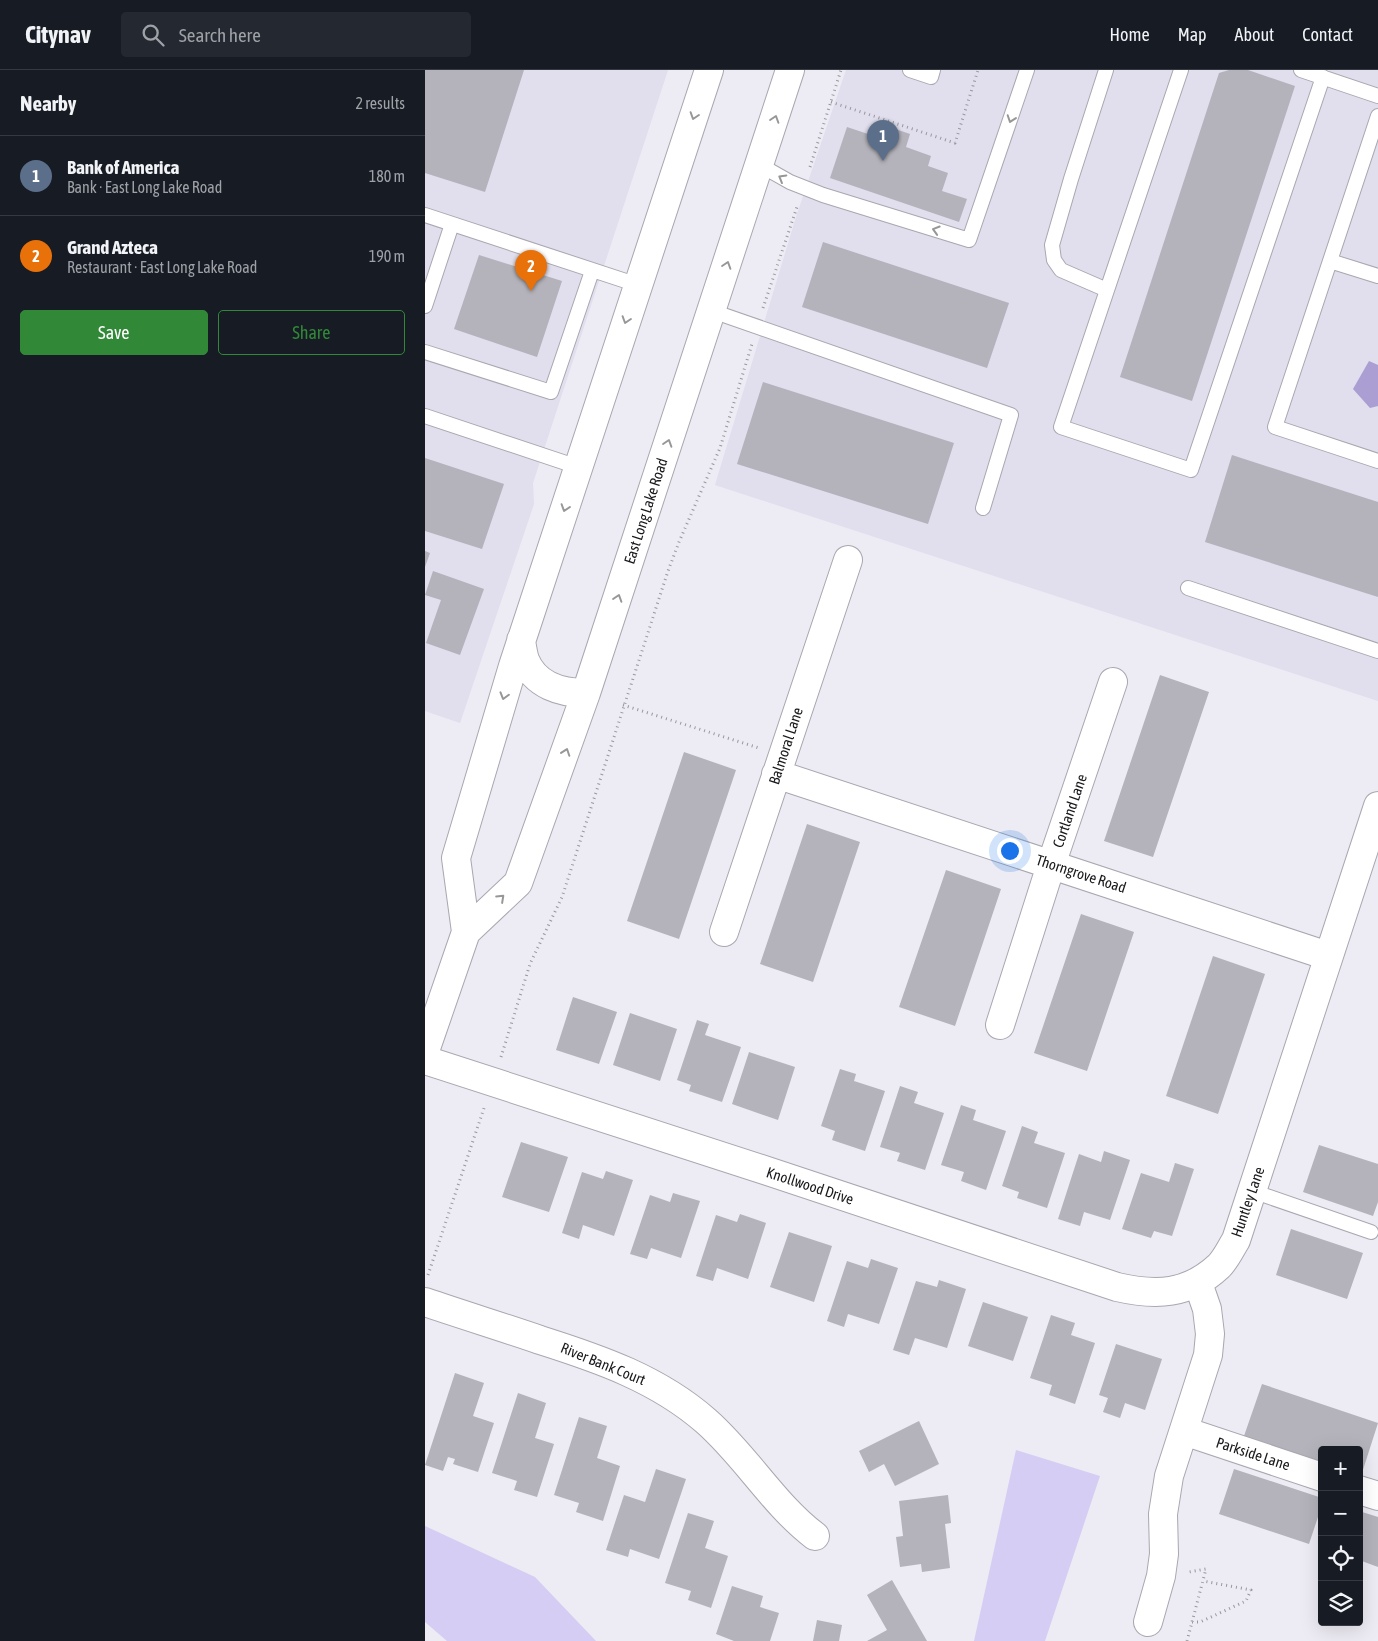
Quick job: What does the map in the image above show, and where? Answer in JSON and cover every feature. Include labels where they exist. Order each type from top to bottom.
[{"type":"street","name":"East Long Lake Road","points":[[425,1051],[466,932],[456,858],[521,640],[709,70]]},
{"type":"street","name":"East Long Lake Road","points":[[466,932],[519,883],[586,693],[790,70]]},
{"type":"street","name":"Balmoral Lane","points":[[724,932],[848,560]]},
{"type":"street","points":[[521,640],[524,658],[530,670],[538,678],[549,686],[562,691],[586,693]]},
{"type":"street","name":"Cortland Lane","points":[[1001,1025],[1051,865],[1113,682]]},
{"type":"street","name":"Thorngrove Road","points":[[779,765],[1051,865],[1328,956]]},
{"type":"street","name":"Huntley Lane","points":[[1198,1283],[1220,1265],[1236,1240],[1328,956],[1376,820]]},
{"type":"street","name":"Knollwood Drive","points":[[425,1060],[644,1130],[759,1170],[1117,1287],[1143,1292],[1168,1292],[1198,1283]]},
{"type":"street","points":[[1148,1622],[1161,1576],[1164,1554],[1163,1514],[1169,1476],[1208,1356],[1210,1334],[1207,1309],[1198,1283]]},
{"type":"street","name":"River Bank Court","points":[[425,1302],[600,1359],[644,1378],[680,1401],[706,1421],[788,1513],[815,1536]]},
{"type":"street","name":"Parkside Lane","points":[[1184,1431],[1318,1477]]},
{"type":"street","points":[[1362,1491],[1378,1496]]},
{"type":"lane","points":[[910,70],[931,77],[933,70]]},
{"type":"lane","points":[[1106,70],[1052,245],[1053,260],[1061,270],[1107,290]]},
{"type":"lane","points":[[1181,70],[1061,427],[1191,470],[1323,77]]},
{"type":"lane","points":[[1301,70],[1378,96]]},
{"type":"lane","points":[[760,165],[790,182],[823,195],[969,240],[1027,71]]},
{"type":"lane","points":[[1378,116],[1275,427],[1378,461]]},
{"type":"lane","points":[[425,215],[638,285]]},
{"type":"lane","points":[[425,306],[452,224]]},
{"type":"lane","points":[[1330,260],[1378,276]]},
{"type":"lane","points":[[425,352],[551,392],[592,271]]},
{"type":"lane","points":[[712,311],[1011,415],[983,508]]},
{"type":"lane","points":[[425,416],[578,467]]},
{"type":"lane","points":[[1188,588],[1378,651]]},
{"type":"lane","points":[[1252,1191],[1371,1232]]},
{"type":"path","points":[[809,170],[841,70]]},
{"type":"path","points":[[831,102],[955,143],[978,70]]},
{"type":"path","points":[[499,1062],[530,964],[562,897],[668,571],[720,448],[757,327],[799,201]]},
{"type":"path","points":[[623,705],[779,765]]},
{"type":"path","points":[[425,1282],[485,1105]]},
{"type":"path","points":[[1161,1576],[1206,1570],[1187,1641]]},
{"type":"path","points":[[1193,1622],[1200,1622],[1246,1601],[1251,1590],[1203,1581]]},
{"type":"shaded area","points":[[425,70],[668,70],[533,483],[534,504],[460,723],[425,711]]},
{"type":"shaded area","points":[[846,70],[1378,70],[1378,701],[715,485],[796,217]]},
{"type":"shaded area","points":[[1369,361],[1378,365],[1378,406],[1370,408],[1353,389]]},
{"type":"shaded area","points":[[1016,1450],[1100,1476],[1045,1641],[974,1641]]},
{"type":"shaded area","points":[[425,1526],[535,1577],[596,1641],[447,1641],[425,1622]]},
{"type":"building","points":[[425,70],[524,70],[485,192],[425,173]]},
{"type":"building","points":[[1229,70],[1248,70],[1295,86],[1192,401],[1120,377],[1219,73]]},
{"type":"building","points":[[875,122],[910,134],[906,147],[931,156],[928,166],[948,173],[942,191],[967,199],[959,222],[830,178],[847,127],[871,135]]},
{"type":"building","points":[[823,242],[1009,303],[987,368],[802,307]]},
{"type":"building","points":[[479,255],[562,281],[537,357],[454,329]]},
{"type":"building","points":[[763,382],[954,443],[928,524],[737,464]]},
{"type":"building","points":[[1232,455],[1378,502],[1378,597],[1205,542]]},
{"type":"building","points":[[425,458],[504,484],[482,549],[425,531]]},
{"type":"building","points":[[425,551],[430,553],[425,567]]},
{"type":"building","points":[[433,571],[484,589],[460,655],[426,643],[441,600],[425,595]]},
{"type":"building","points":[[1160,675],[1209,692],[1153,857],[1104,841]]},
{"type":"building","points":[[684,752],[736,770],[679,939],[627,921]]},
{"type":"building","points":[[807,824],[860,842],[813,982],[760,964]]},
{"type":"building","points":[[946,870],[1001,889],[955,1026],[899,1007]]},
{"type":"building","points":[[1081,914],[1134,932],[1087,1071],[1034,1053]]},
{"type":"building","points":[[1213,956],[1265,974],[1218,1114],[1166,1096]]},
{"type":"building","points":[[573,997],[617,1012],[599,1064],[556,1050]]},
{"type":"building","points":[[630,1013],[677,1029],[660,1081],[613,1065]]},
{"type":"building","points":[[697,1020],[709,1024],[705,1035],[741,1047],[722,1102],[689,1091],[691,1085],[677,1080]]},
{"type":"building","points":[[749,1052],[795,1067],[778,1120],[732,1104]]},
{"type":"building","points":[[840,1069],[856,1074],[854,1081],[885,1091],[865,1151],[832,1140],[835,1131],[821,1126]]},
{"type":"building","points":[[900,1086],[918,1092],[914,1103],[944,1113],[925,1170],[897,1161],[900,1153],[880,1147]]},
{"type":"building","points":[[961,1105],[976,1110],[973,1120],[1006,1131],[986,1190],[961,1181],[964,1172],[941,1165]]},
{"type":"building","points":[[1022,1126],[1038,1132],[1034,1143],[1065,1153],[1047,1208],[1017,1198],[1019,1192],[1002,1186]]},
{"type":"building","points":[[521,1142],[568,1157],[549,1212],[502,1197]]},
{"type":"building","points":[[1319,1145],[1378,1164],[1378,1202],[1373,1216],[1303,1192]]},
{"type":"building","points":[[1104,1151],[1130,1160],[1110,1220],[1084,1212],[1080,1226],[1058,1219],[1079,1154],[1101,1162]]},
{"type":"building","points":[[1175,1163],[1194,1169],[1172,1236],[1154,1231],[1151,1238],[1122,1229],[1141,1173],[1169,1182]]},
{"type":"building","points":[[606,1171],[633,1180],[614,1236],[583,1225],[579,1239],[562,1233],[582,1172],[603,1179]]},
{"type":"building","points":[[673,1193],[700,1201],[681,1258],[651,1248],[647,1259],[630,1254],[650,1195],[670,1202]]},
{"type":"building","points":[[740,1214],[766,1223],[748,1279],[717,1268],[713,1281],[696,1276],[716,1215],[737,1222]]},
{"type":"building","points":[[1291,1229],[1363,1253],[1347,1299],[1276,1275]]},
{"type":"building","points":[[789,1232],[832,1246],[814,1302],[770,1287]]},
{"type":"building","points":[[871,1259],[898,1268],[879,1324],[848,1314],[844,1327],[827,1321],[847,1261],[868,1268]]},
{"type":"building","points":[[939,1280],[966,1289],[947,1348],[915,1338],[909,1355],[893,1350],[916,1281],[937,1287]]},
{"type":"building","points":[[983,1302],[1028,1317],[1013,1361],[968,1346]]},
{"type":"building","points":[[1051,1315],[1075,1323],[1071,1335],[1095,1343],[1075,1404],[1049,1395],[1052,1385],[1030,1378]]},
{"type":"building","points":[[1116,1344],[1162,1359],[1145,1410],[1125,1403],[1120,1418],[1103,1412],[1108,1398],[1099,1395]]},
{"type":"building","points":[[455,1373],[484,1383],[473,1416],[494,1423],[478,1472],[453,1464],[455,1459],[448,1457],[443,1471],[425,1465]]},
{"type":"building","points":[[1262,1384],[1378,1423],[1363,1470],[1363,1446],[1318,1446],[1318,1461],[1244,1436]]},
{"type":"building","points":[[518,1393],[546,1403],[535,1438],[554,1444],[537,1497],[514,1490],[517,1481],[492,1473]]},
{"type":"building","points":[[579,1417],[607,1426],[597,1458],[620,1466],[603,1521],[576,1512],[579,1503],[554,1495]]},
{"type":"building","points":[[919,1421],[939,1464],[895,1486],[884,1464],[869,1472],[859,1451]]},
{"type":"building","points":[[656,1469],[686,1479],[659,1559],[630,1549],[628,1557],[606,1550],[624,1495],[645,1502]]},
{"type":"building","points":[[1234,1469],[1318,1497],[1318,1517],[1309,1544],[1219,1514]]},
{"type":"building","points":[[948,1495],[951,1523],[945,1524],[950,1568],[922,1572],[921,1564],[900,1567],[896,1537],[903,1536],[899,1501]]},
{"type":"building","points":[[1363,1512],[1378,1517],[1378,1567],[1363,1561]]},
{"type":"building","points":[[688,1513],[714,1521],[705,1548],[728,1556],[711,1608],[688,1600],[691,1591],[665,1583]]},
{"type":"building","points":[[892,1580],[927,1641],[867,1641],[887,1630],[867,1595]]},
{"type":"building","points":[[732,1586],[763,1596],[760,1607],[779,1613],[770,1641],[734,1641],[716,1634]]},
{"type":"building","points":[[817,1620],[842,1625],[839,1641],[813,1641]]},
{"type":"place","name":"Bank of America","points":[[883,161]]},
{"type":"place","name":"Grand Azteca","points":[[531,291]]}]
